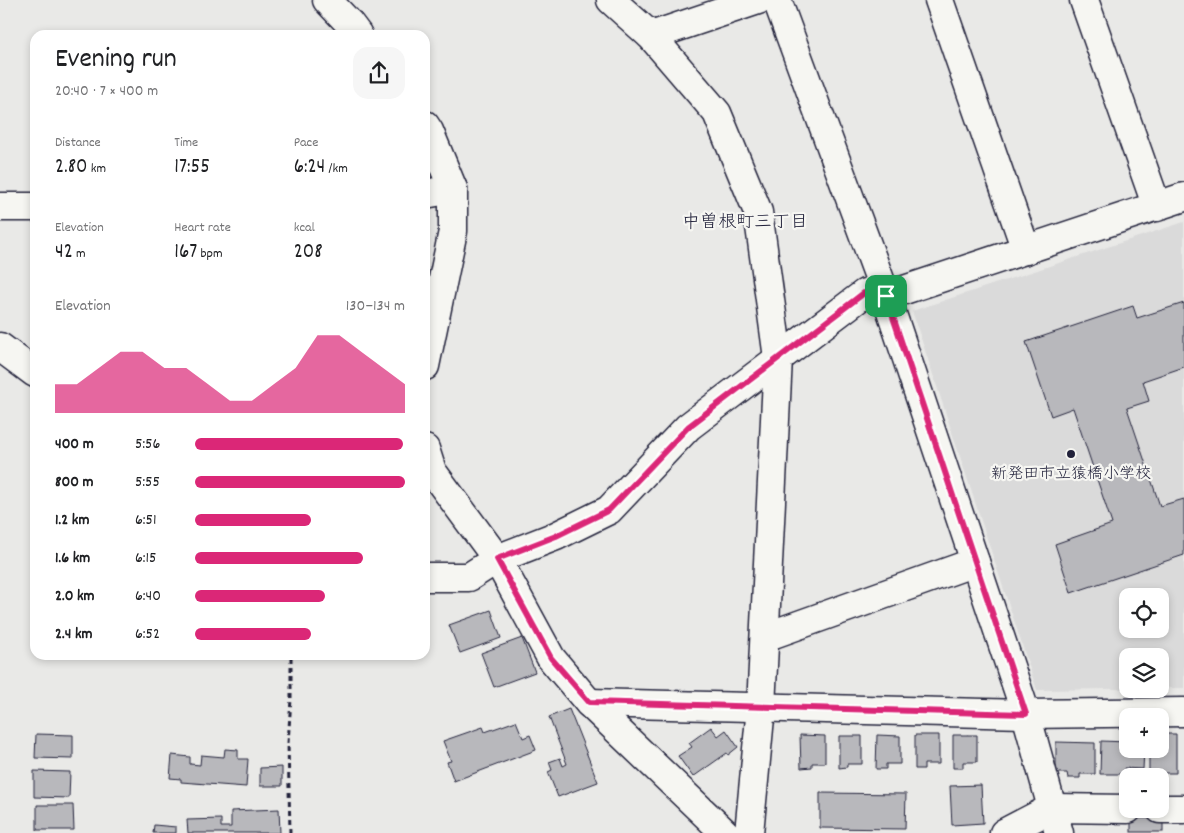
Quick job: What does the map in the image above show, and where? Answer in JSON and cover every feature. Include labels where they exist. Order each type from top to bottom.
[{"type":"street","points":[[327,0],[354,30]]},
{"type":"street","points":[[611,0],[651,36],[716,113],[758,212],[778,358],[761,707],[749,833]]},
{"type":"street","points":[[651,36],[758,0]]},
{"type":"street","points":[[777,0],[886,296],[1026,714],[1056,821]]},
{"type":"street","points":[[939,0],[1026,250]]},
{"type":"street","points":[[1084,0],[1157,207]]},
{"type":"street","points":[[430,133],[453,189],[453,231],[430,342]]},
{"type":"street","points":[[430,193],[453,189]]},
{"type":"street","points":[[430,577],[469,577],[497,559],[556,536],[609,510],[688,427],[864,293],[886,296],[1184,197]]},
{"type":"street","points":[[0,207],[30,207]]},
{"type":"street","points":[[0,347],[30,368]]},
{"type":"street","points":[[0,369],[30,370]]},
{"type":"street","points":[[430,465],[432,471],[497,559],[551,658],[589,702],[725,833]]},
{"type":"street","points":[[765,637],[975,562]]},
{"type":"street","points":[[589,702],[1026,714],[1184,712]]},
{"type":"street","points":[[1169,809],[1184,809]]},
{"type":"street","points":[[1004,833],[1119,810]]},
{"type":"path","points":[[290,833],[288,744],[292,660]]},
{"type":"shaded area","name":"新発田市立猿橋小学校","points":[[1184,222],[1184,688],[1169,688],[1169,648],[1119,648],[1119,689],[1037,690],[912,311]]},
{"type":"building","points":[[1184,303],[1184,367],[1143,381],[1149,401],[1127,408],[1160,506],[1184,499],[1184,555],[1071,593],[1055,544],[1112,524],[1073,408],[1051,416],[1026,342],[1133,306],[1137,318]]},
{"type":"building","points":[[491,610],[501,638],[460,653],[449,625]]},
{"type":"building","points":[[522,638],[535,672],[494,687],[481,653]]},
{"type":"building","points":[[569,709],[598,782],[558,797],[548,772],[552,770],[549,762],[560,758],[563,766],[567,764],[549,717]]},
{"type":"building","points":[[516,721],[523,738],[530,735],[536,750],[454,781],[447,762],[451,761],[443,741],[483,727],[485,732]]},
{"type":"building","points":[[711,727],[718,736],[726,730],[738,747],[693,777],[678,756],[692,747],[689,743]]},
{"type":"building","points":[[36,734],[73,735],[73,759],[35,758]]},
{"type":"building","points":[[1169,734],[1176,734],[1176,773],[1169,773],[1169,768],[1149,768],[1149,758],[1169,758]]},
{"type":"building","points":[[800,735],[825,736],[825,763],[812,763],[812,767],[801,768]]},
{"type":"building","points":[[877,735],[900,736],[900,764],[886,764],[886,769],[876,769]]},
{"type":"building","points":[[915,735],[939,735],[939,764],[924,764],[924,769],[915,769]]},
{"type":"building","points":[[953,735],[977,735],[977,762],[963,762],[963,768],[953,768]]},
{"type":"building","points":[[839,736],[862,736],[862,764],[847,764],[847,767],[839,768]]},
{"type":"building","points":[[1101,741],[1119,742],[1119,758],[1144,758],[1143,768],[1119,768],[1119,774],[1100,774]]},
{"type":"building","points":[[1056,742],[1095,743],[1095,774],[1080,774],[1080,778],[1068,778],[1067,773],[1056,773]]},
{"type":"building","points":[[225,749],[238,750],[238,759],[248,759],[246,787],[181,782],[181,779],[170,778],[172,755],[190,757],[190,764],[200,765],[201,755],[224,757]]},
{"type":"building","points":[[282,767],[282,786],[260,786],[260,768]]},
{"type":"building","points":[[34,771],[70,772],[69,798],[34,797]]},
{"type":"building","points":[[981,785],[983,823],[952,825],[950,786]]},
{"type":"building","points":[[820,793],[906,794],[905,829],[820,828]]},
{"type":"building","points":[[37,805],[73,805],[74,830],[37,830]]},
{"type":"building","points":[[279,809],[280,833],[188,833],[187,820],[221,819],[221,827],[231,827],[231,811]]},
{"type":"building","points":[[1131,818],[1163,818],[1163,832],[1131,832]]},
{"type":"building","points":[[154,825],[176,827],[176,833],[153,833]]},
{"type":"place","name":"新発田市立猿橋小学校","points":[[1071,454]]},
{"type":"district","name":"中曽根町三丁目","points":[[745,221]]},
{"type":"route","points":[[864,293],[886,296],[1026,714],[589,702],[551,658],[497,559],[556,536],[609,510],[688,427],[864,293]]}]
